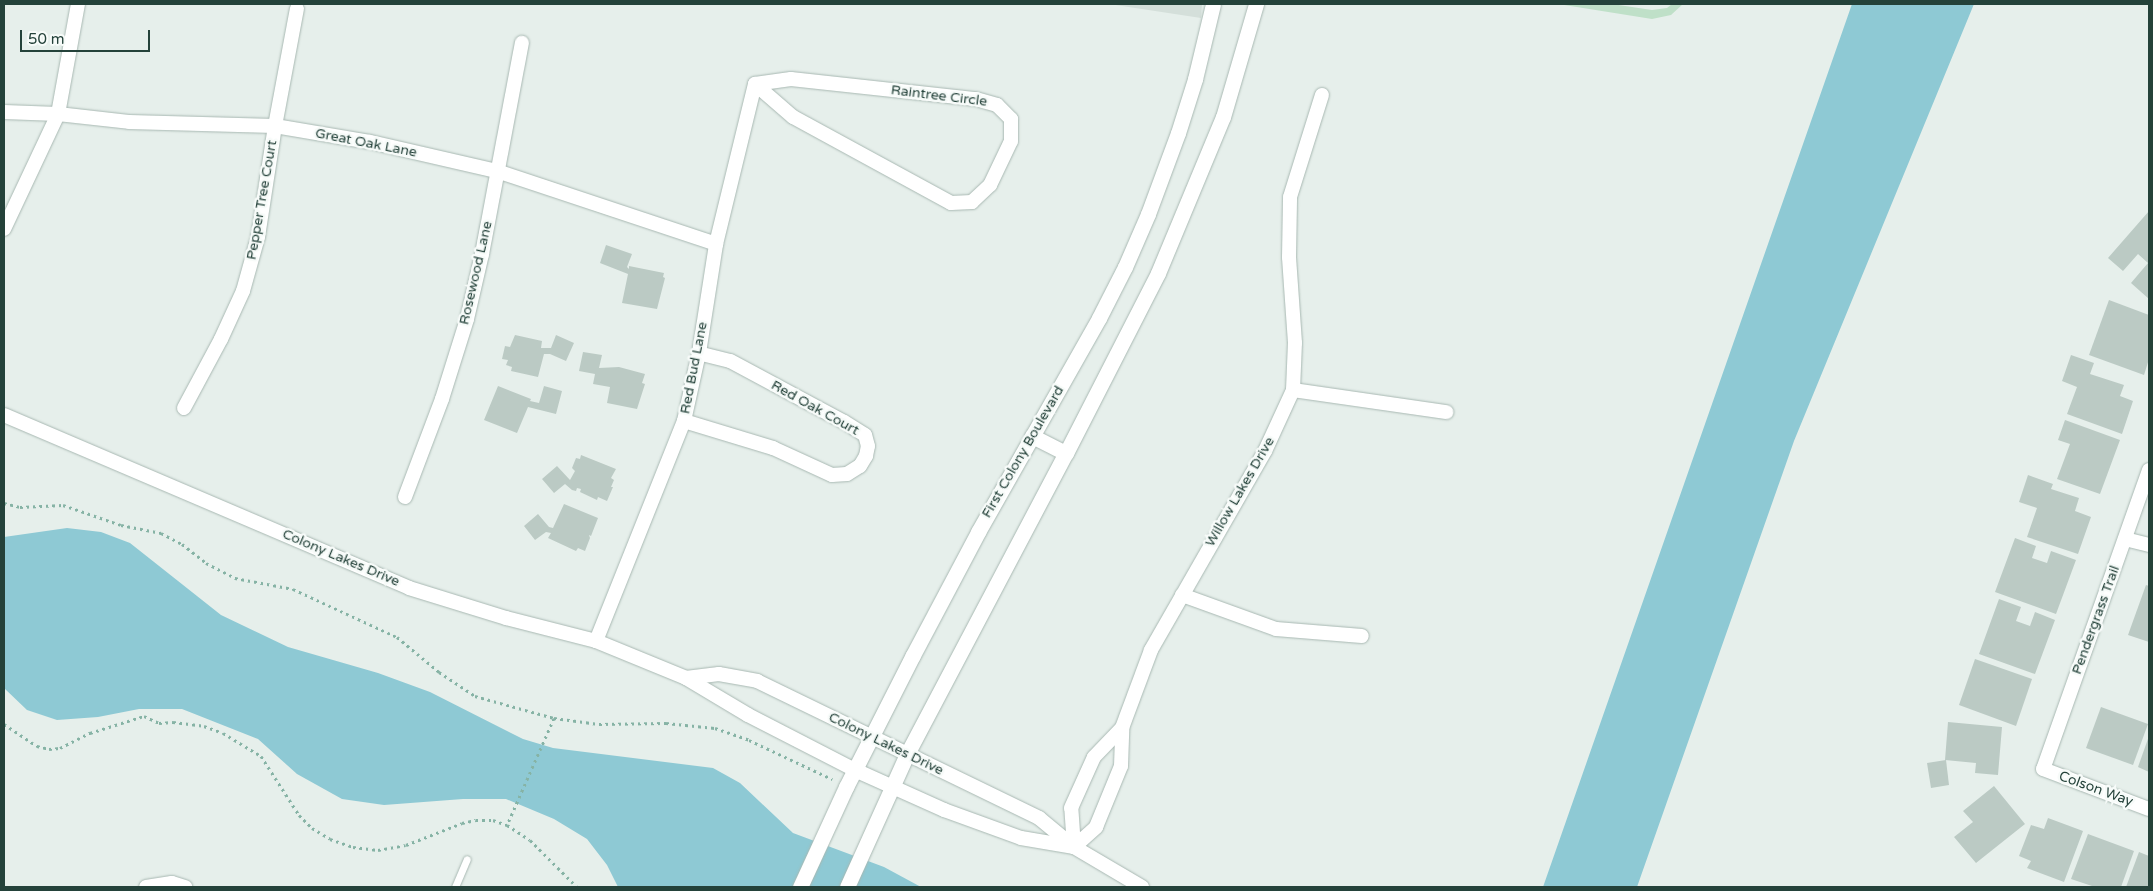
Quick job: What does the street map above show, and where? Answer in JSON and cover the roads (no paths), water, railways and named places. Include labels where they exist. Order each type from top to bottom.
[{"type":"main road","name":"First Colony Boulevard","points":[[800,887],[846,787],[945,593],[1099,318],[1148,214],[1187,106],[1213,4]]},
{"type":"main road","points":[[848,887],[907,754],[1066,453],[1161,264],[1223,117],[1256,4]]},
{"type":"main road","points":[[1032,436],[1066,453]]},
{"type":"street","points":[[4,229],[58,114],[78,4]]},
{"type":"street","name":"Pepper Tree Court","points":[[184,408],[221,339],[243,291],[258,237],[275,126],[297,9]]},
{"type":"street","name":"Rosewood Lane","points":[[405,497],[442,399],[467,319],[482,254],[522,43]]},
{"type":"street","name":"Raintree Circle","points":[[792,79],[976,99],[997,105],[1011,119],[1011,141],[990,185],[972,202],[952,203],[793,116],[755,84],[792,79]]},
{"type":"street","name":"Red Bud Lane","points":[[596,641],[684,421],[699,353],[716,244],[755,84]]},
{"type":"street","name":"Willow Lakes Drive","points":[[1074,847],[1096,827],[1121,766],[1122,728],[1150,650],[1266,452],[1293,390],[1295,343],[1289,257],[1290,197],[1322,95]]},
{"type":"street","name":"Great Oak Lane","points":[[4,112],[58,114],[129,122],[275,126],[370,142],[497,171],[716,244]]},
{"type":"street","name":"Red Oak Court","points":[[684,421],[773,448],[832,475],[847,474],[860,466],[866,456],[868,446],[865,435],[844,422],[730,360],[699,353]]},
{"type":"street","points":[[1293,390],[1446,412]]},
{"type":"street","name":"Colony Lakes Drive","points":[[4,416],[409,588],[506,618],[596,641],[686,678],[748,715],[855,770],[944,810],[1021,838],[1074,847]]},
{"type":"street","name":"Pendergrass Trail","points":[[2043,769],[2149,470]]},
{"type":"street","points":[[2125,539],[2149,545]]},
{"type":"street","points":[[1182,595],[1276,629],[1362,636]]},
{"type":"street","name":"Colony Lakes Drive","points":[[686,678],[719,674],[757,681],[1039,818],[1074,847],[1142,887]]},
{"type":"street","name":"Willow Lakes Drive","points":[[1074,847],[1071,808],[1094,757],[1122,728]]},
{"type":"street","name":"Colson Way","points":[[2043,769],[2149,809]]},
{"type":"street","points":[[146,887],[172,883],[185,887]]},
{"type":"lane","points":[[455,887],[466,859]]},
{"type":"water","points":[[1852,4],[1974,4],[1794,441],[1637,887],[1543,887]]},
{"type":"water","points":[[67,528],[101,532],[130,543],[221,615],[288,647],[378,673],[430,692],[523,739],[553,748],[713,768],[740,783],[793,833],[884,867],[921,887],[618,887],[607,865],[587,839],[554,819],[506,799],[463,799],[384,805],[342,799],[297,774],[258,739],[182,709],[139,709],[98,717],[57,720],[27,710],[4,688],[4,537]]}]
